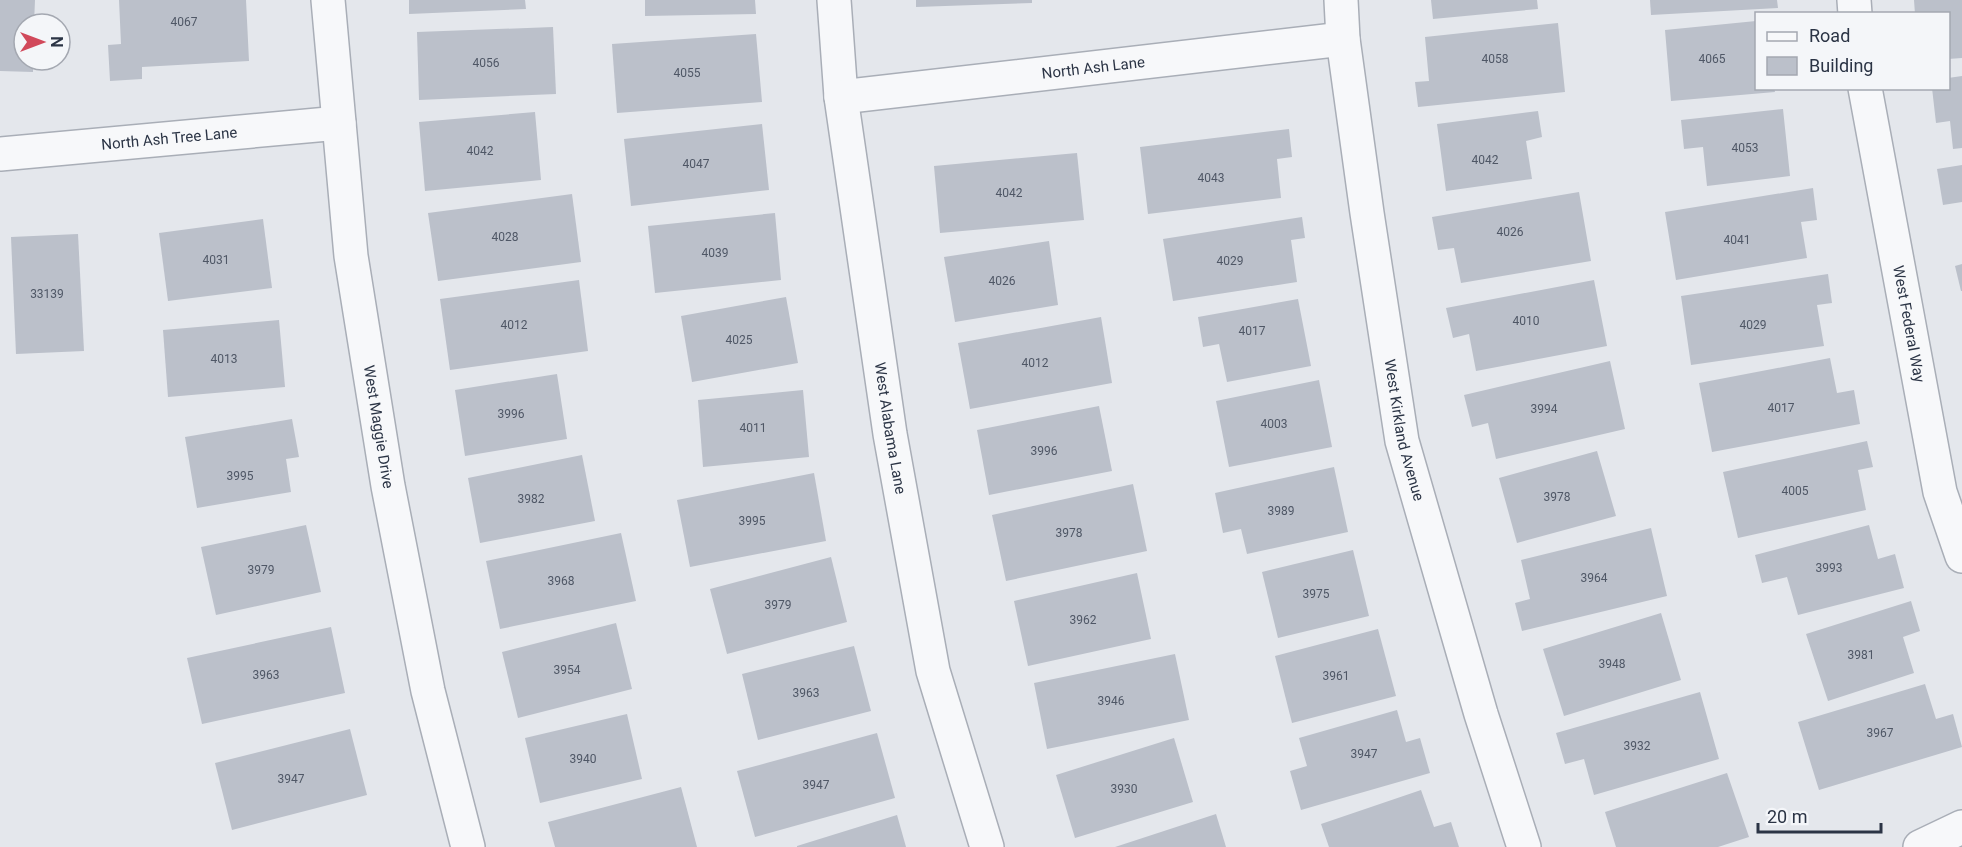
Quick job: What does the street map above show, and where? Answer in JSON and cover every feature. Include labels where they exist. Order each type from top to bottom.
[{"type":"street","name":"West Maggie Drive","points":[[327,0],[351,256],[388,486],[428,691],[468,847]]},
{"type":"street","name":"West Alabama Lane","points":[[834,0],[842,97],[890,434],[933,671],[987,847]]},
{"type":"street","name":"West Kirkland Avenue","points":[[1341,0],[1344,39],[1402,441],[1481,714],[1524,847]]},
{"type":"street","name":"North Ash Lane","points":[[842,97],[1344,39]]},
{"type":"street","name":"West Federal Way","points":[[1865,90],[1940,492],[1962,556]]},
{"type":"street","name":"North Ash Tree Lane","points":[[0,154],[339,123]]},
{"type":"street","points":[[1920,847],[1962,827]]},
{"type":"building","points":[[0,0],[35,0],[34,12],[12,12],[12,71],[0,71]]},
{"type":"building","points":[[119,0],[246,0],[249,61],[142,67],[142,79],[110,81],[108,45],[121,44]]},
{"type":"building","points":[[409,0],[525,0],[526,9],[409,14]]},
{"type":"building","points":[[645,0],[755,0],[756,14],[645,16]]},
{"type":"building","points":[[916,0],[1032,0],[1032,3],[916,7]]},
{"type":"building","points":[[1431,0],[1537,0],[1538,9],[1433,19]]},
{"type":"building","points":[[1650,0],[1777,0],[1778,8],[1651,15]]},
{"type":"building","points":[[1914,0],[1962,0],[1962,58],[1950,59],[1950,12],[1915,12]]},
{"type":"building","points":[[1755,21],[1755,90],[1774,90],[1775,92],[1671,101],[1665,30]]},
{"type":"building","points":[[1558,23],[1565,92],[1418,107],[1415,82],[1429,81],[1425,37]]},
{"type":"building","points":[[553,27],[556,94],[419,100],[417,32]]},
{"type":"building","points":[[756,34],[762,102],[617,113],[612,44]]},
{"type":"building","points":[[1962,76],[1962,148],[1953,149],[1950,121],[1936,123],[1932,90],[1950,90],[1950,78]]},
{"type":"building","points":[[1783,109],[1790,176],[1707,186],[1703,147],[1684,149],[1681,120]]},
{"type":"building","points":[[1538,111],[1542,137],[1526,141],[1532,179],[1446,191],[1437,124]]},
{"type":"building","points":[[535,112],[541,180],[425,191],[419,122]]},
{"type":"building","points":[[762,124],[769,190],[631,206],[624,139]]},
{"type":"building","points":[[1289,129],[1292,157],[1277,159],[1281,198],[1148,214],[1140,147]]},
{"type":"building","points":[[1077,153],[1084,220],[940,233],[934,166]]},
{"type":"building","points":[[1962,165],[1962,202],[1943,205],[1937,169]]},
{"type":"building","points":[[1813,188],[1817,220],[1801,222],[1807,258],[1676,280],[1665,212]]},
{"type":"building","points":[[1579,192],[1591,261],[1461,283],[1454,248],[1438,250],[1432,217]]},
{"type":"building","points":[[572,194],[581,262],[438,281],[428,213]]},
{"type":"building","points":[[775,213],[781,280],[655,293],[648,226]]},
{"type":"building","points":[[1302,217],[1305,238],[1291,240],[1297,282],[1173,301],[1163,239]]},
{"type":"building","points":[[263,219],[272,288],[168,301],[159,233]]},
{"type":"building","points":[[78,234],[84,351],[16,354],[11,237]]},
{"type":"building","points":[[1049,241],[1058,305],[955,322],[944,257]]},
{"type":"building","points":[[1962,264],[1962,291],[1961,291],[1955,266]]},
{"type":"building","points":[[1828,274],[1832,303],[1817,305],[1824,346],[1691,365],[1681,296]]},
{"type":"building","points":[[579,280],[588,351],[450,370],[440,299]]},
{"type":"building","points":[[1594,280],[1607,346],[1476,371],[1469,334],[1453,338],[1446,308]]},
{"type":"building","points":[[786,297],[798,363],[692,382],[681,316]]},
{"type":"building","points":[[1298,299],[1311,366],[1227,382],[1219,344],[1203,347],[1198,317]]},
{"type":"building","points":[[1101,317],[1112,383],[970,409],[958,343]]},
{"type":"building","points":[[279,320],[285,387],[168,397],[163,330]]},
{"type":"building","points":[[1830,358],[1837,393],[1854,390],[1860,424],[1712,452],[1699,383]]},
{"type":"building","points":[[1610,361],[1625,429],[1496,459],[1488,423],[1472,427],[1464,395]]},
{"type":"building","points":[[557,374],[567,439],[465,456],[455,390]]},
{"type":"building","points":[[1319,380],[1332,447],[1229,467],[1216,401]]},
{"type":"building","points":[[803,390],[809,457],[703,467],[698,400]]},
{"type":"building","points":[[1099,406],[1112,471],[989,495],[977,430]]},
{"type":"building","points":[[292,419],[299,457],[286,459],[291,492],[197,508],[185,437]]},
{"type":"building","points":[[1867,441],[1873,467],[1858,470],[1866,510],[1738,538],[1723,472]]},
{"type":"building","points":[[1597,451],[1616,516],[1517,543],[1499,478]]},
{"type":"building","points":[[582,455],[595,521],[480,543],[468,478]]},
{"type":"building","points":[[1334,467],[1348,532],[1247,554],[1241,529],[1223,533],[1215,493]]},
{"type":"building","points":[[814,473],[826,541],[690,567],[677,500]]},
{"type":"building","points":[[1133,484],[1147,551],[1006,581],[992,515]]},
{"type":"building","points":[[306,525],[321,592],[216,615],[201,547]]},
{"type":"building","points":[[1869,525],[1878,559],[1895,554],[1904,588],[1798,615],[1787,577],[1762,583],[1755,555]]},
{"type":"building","points":[[1651,528],[1667,596],[1522,631],[1515,603],[1530,599],[1521,560]]},
{"type":"building","points":[[621,533],[636,601],[500,629],[486,561]]},
{"type":"building","points":[[1353,550],[1369,616],[1278,638],[1262,572]]},
{"type":"building","points":[[831,557],[847,622],[727,654],[710,589]]},
{"type":"building","points":[[1137,573],[1151,639],[1028,666],[1014,601]]},
{"type":"building","points":[[1911,601],[1920,631],[1903,637],[1914,673],[1828,701],[1806,634]]},
{"type":"building","points":[[1661,613],[1681,680],[1564,716],[1543,649]]},
{"type":"building","points":[[616,623],[632,689],[518,718],[502,652]]},
{"type":"building","points":[[331,627],[345,693],[202,724],[187,658]]},
{"type":"building","points":[[1378,629],[1396,696],[1292,723],[1275,656]]},
{"type":"building","points":[[854,646],[871,711],[758,740],[742,674]]},
{"type":"building","points":[[1175,654],[1189,720],[1047,749],[1034,683]]},
{"type":"building","points":[[1925,684],[1936,719],[1953,714],[1962,747],[1819,790],[1798,722]]},
{"type":"building","points":[[1700,692],[1719,759],[1594,795],[1584,759],[1565,764],[1556,733]]},
{"type":"building","points":[[1397,710],[1406,742],[1420,738],[1430,773],[1301,810],[1290,771],[1307,766],[1299,738]]},
{"type":"building","points":[[627,714],[642,779],[540,803],[525,738]]},
{"type":"building","points":[[350,729],[367,795],[232,830],[215,763]]},
{"type":"building","points":[[877,733],[895,798],[755,837],[737,771]]},
{"type":"building","points":[[1174,738],[1193,802],[1075,838],[1056,775]]},
{"type":"building","points":[[1727,773],[1749,837],[1718,847],[1616,847],[1605,812]]},
{"type":"building","points":[[681,787],[697,847],[555,847],[548,822]]},
{"type":"building","points":[[1421,790],[1434,827],[1451,822],[1459,847],[1329,847],[1321,824]]},
{"type":"building","points":[[1216,814],[1226,847],[1115,847]]},
{"type":"building","points":[[897,815],[906,847],[797,847],[797,846]]}]
